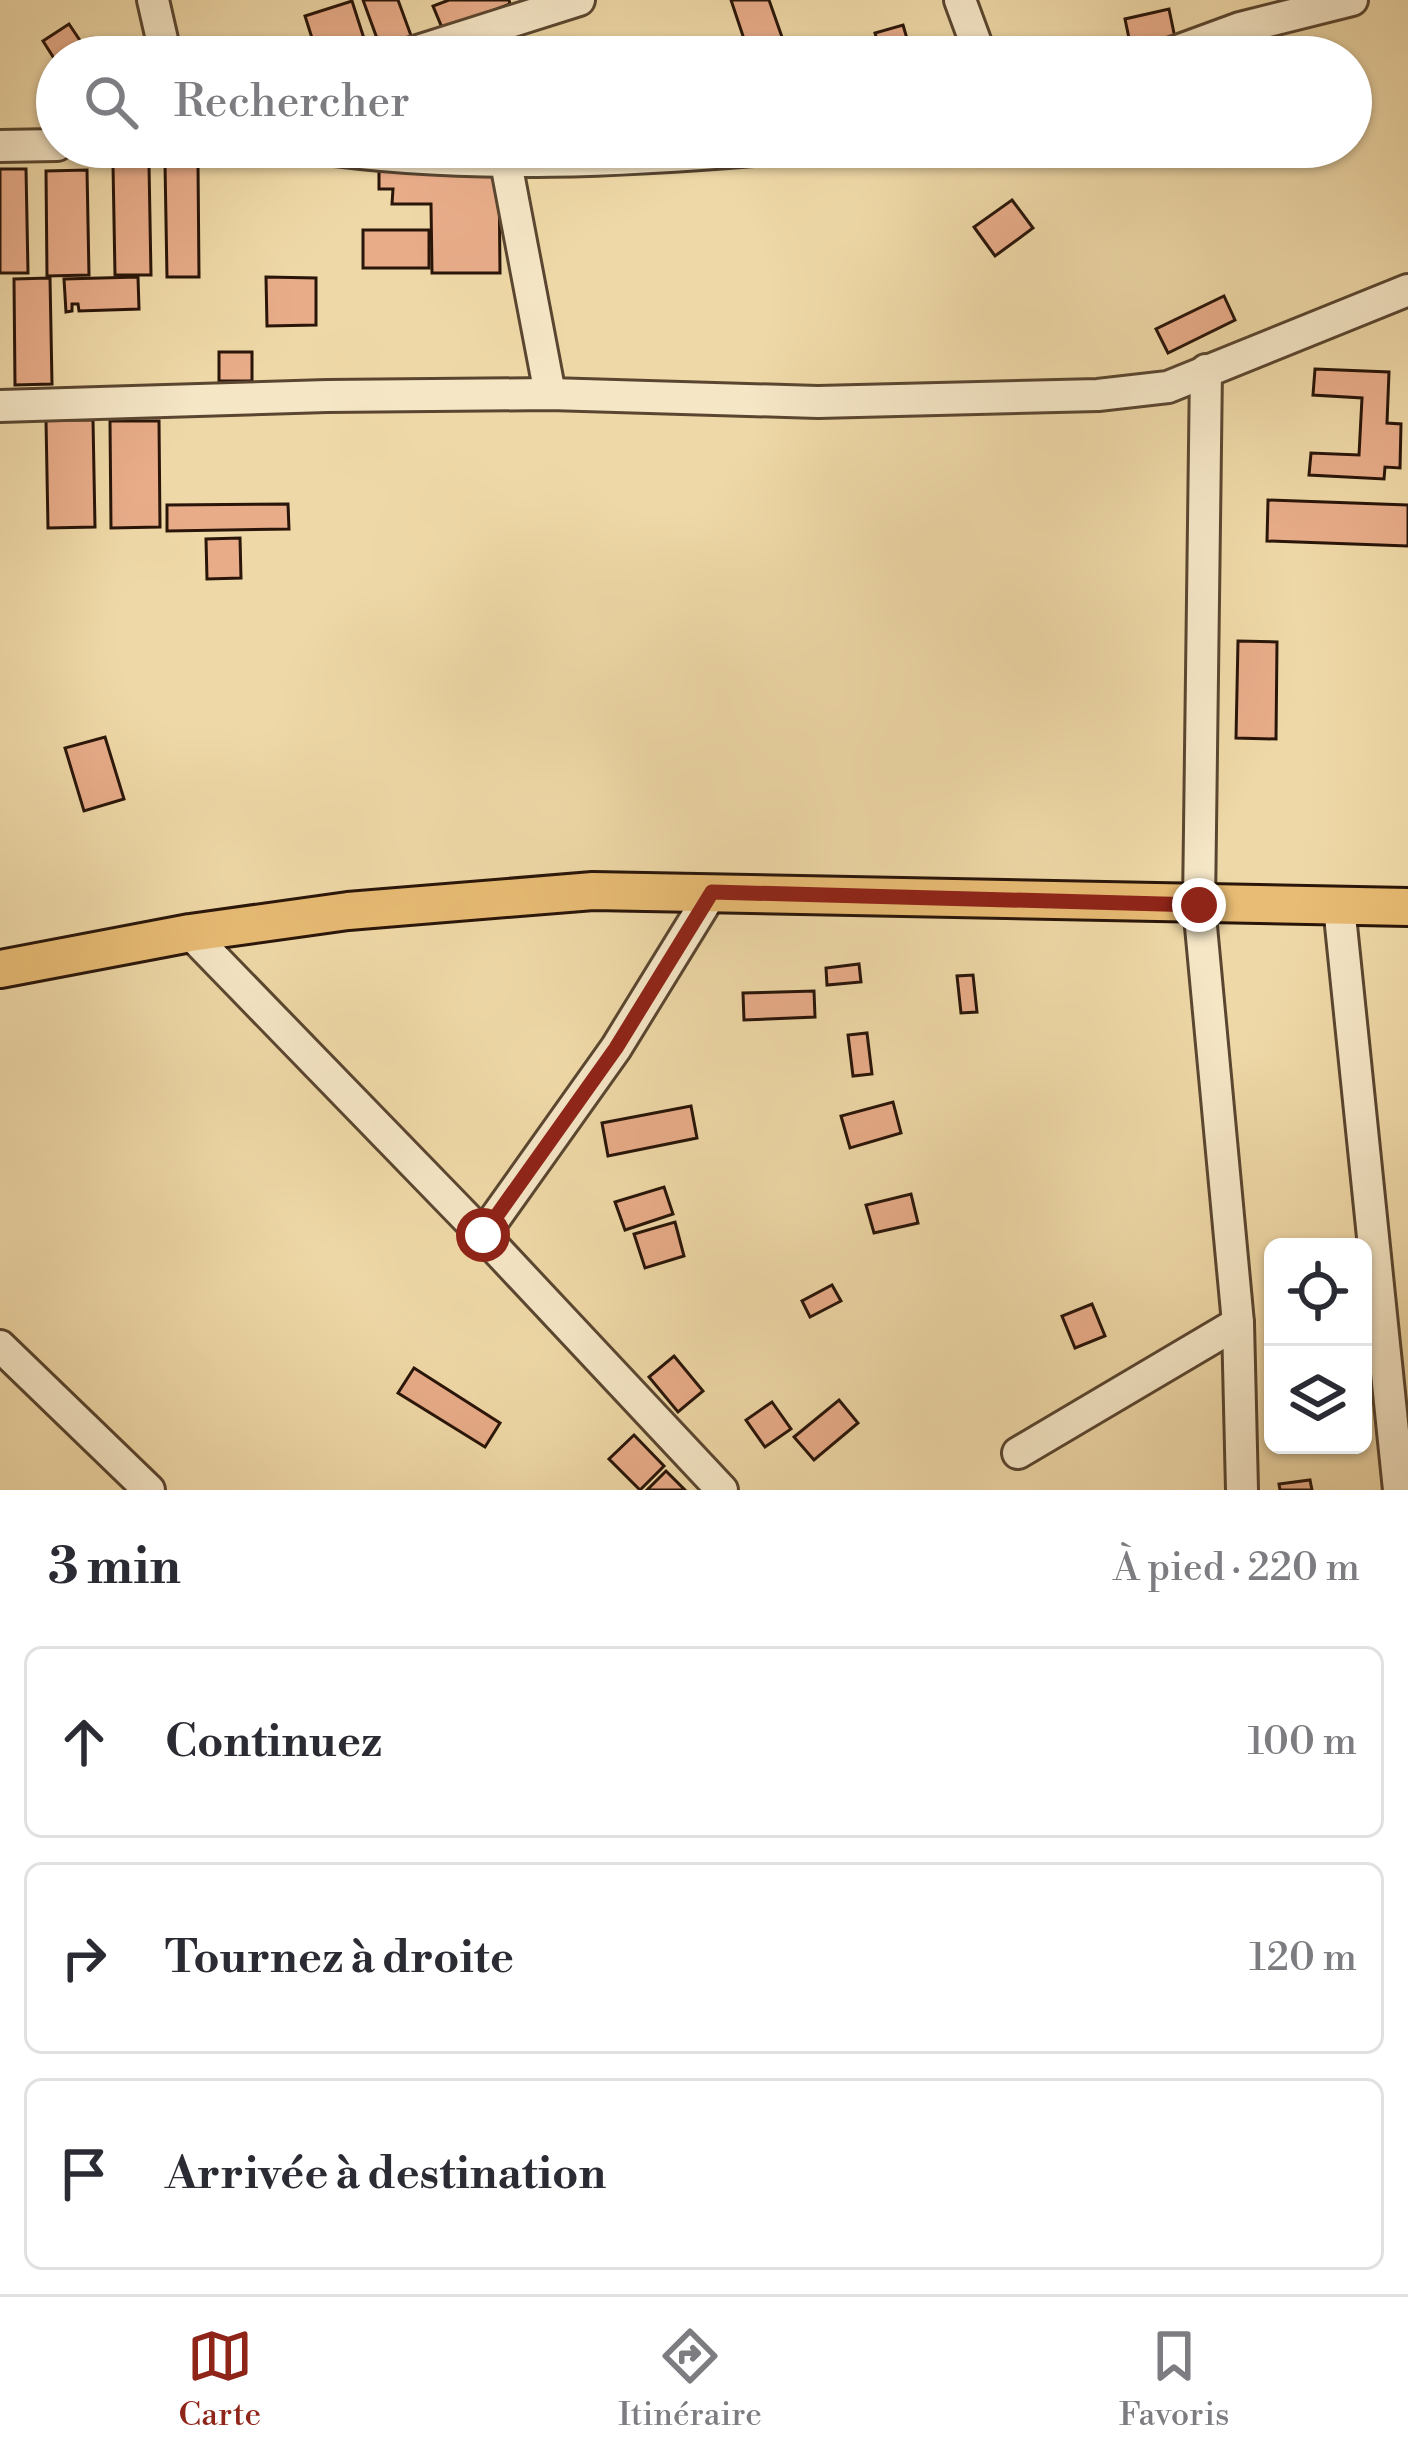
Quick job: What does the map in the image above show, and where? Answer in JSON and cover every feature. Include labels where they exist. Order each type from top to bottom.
[{"type":"main road","points":[[0,969],[190,933],[440,902],[593,892],[1408,907]]},
{"type":"street","points":[[153,0],[161,36]]},
{"type":"street","points":[[502,36],[578,0]]},
{"type":"street","points":[[960,0],[973,36]]},
{"type":"street","points":[[1218,36],[1352,0]]},
{"type":"street","points":[[0,146],[36,146]]},
{"type":"street","points":[[507,168],[550,394]]},
{"type":"street","points":[[0,406],[550,394],[818,403],[1098,395],[1168,387],[1408,290]]},
{"type":"street","points":[[1206,370],[1199,905],[1238,1323],[1242,1490]]},
{"type":"street","points":[[483,1235],[616,1048],[712,892]]},
{"type":"street","points":[[1339,906],[1399,1490]]},
{"type":"street","points":[[190,933],[722,1490]]},
{"type":"street","points":[[1018,1453],[1238,1323]]},
{"type":"street","points":[[0,1346],[149,1490]]},
{"type":"building","points":[[363,0],[398,0],[411,36],[376,36]]},
{"type":"building","points":[[449,0],[509,0],[510,4],[443,30],[433,6]]},
{"type":"building","points":[[731,0],[769,0],[782,36],[743,36]]},
{"type":"building","points":[[352,1],[363,36],[311,36],[305,16]]},
{"type":"building","points":[[1169,9],[1175,36],[1129,36],[1125,19]]},
{"type":"building","points":[[69,24],[77,36],[51,36]]},
{"type":"building","points":[[903,25],[906,36],[876,36]]},
{"type":"building","points":[[113,168],[149,168],[151,275],[115,275]]},
{"type":"building","points":[[165,168],[198,168],[199,277],[167,277]]},
{"type":"building","points":[[379,168],[499,168],[500,273],[432,273],[431,204],[392,204],[393,189],[379,189]]},
{"type":"building","points":[[0,169],[26,169],[28,273],[0,273]]},
{"type":"building","points":[[87,170],[89,275],[47,276],[46,171]]},
{"type":"building","points":[[1012,200],[1033,228],[995,256],[974,227]]},
{"type":"building","points":[[363,230],[429,230],[429,268],[363,268]]},
{"type":"building","points":[[138,277],[139,309],[79,311],[78,304],[72,304],[72,311],[66,312],[64,279]]},
{"type":"building","points":[[266,277],[316,278],[316,325],[267,326]]},
{"type":"building","points":[[50,278],[52,384],[15,385],[14,279]]},
{"type":"building","points":[[1224,296],[1235,320],[1168,353],[1156,329]]},
{"type":"building","points":[[219,352],[252,352],[252,381],[219,381]]},
{"type":"building","points":[[1315,369],[1389,372],[1387,423],[1401,424],[1400,468],[1385,467],[1384,479],[1309,475],[1311,453],[1359,455],[1362,398],[1313,395]]},
{"type":"building","points":[[46,420],[93,420],[95,527],[48,528]]},
{"type":"building","points":[[110,421],[159,421],[160,527],[111,528]]},
{"type":"building","points":[[1268,500],[1408,505],[1408,546],[1267,541]]},
{"type":"building","points":[[288,504],[289,529],[167,531],[167,505]]},
{"type":"building","points":[[240,538],[241,578],[207,579],[206,539]]},
{"type":"building","points":[[1238,641],[1277,642],[1276,739],[1236,738]]},
{"type":"building","points":[[105,737],[124,799],[84,811],[65,748]]},
{"type":"building","points":[[859,964],[861,982],[827,985],[826,968]]},
{"type":"building","points":[[973,975],[977,1012],[961,1013],[957,976]]},
{"type":"building","points":[[814,991],[815,1017],[744,1020],[743,993]]},
{"type":"building","points":[[867,1033],[872,1074],[853,1076],[848,1035]]},
{"type":"building","points":[[893,1102],[901,1133],[850,1148],[841,1116]]},
{"type":"building","points":[[691,1106],[697,1138],[608,1156],[602,1123]]},
{"type":"building","points":[[664,1187],[673,1214],[625,1230],[615,1202]]},
{"type":"building","points":[[911,1194],[918,1223],[874,1233],[866,1205]]},
{"type":"building","points":[[675,1222],[684,1256],[645,1268],[634,1234]]},
{"type":"building","points":[[832,1285],[841,1301],[810,1317],[802,1301]]},
{"type":"building","points":[[1092,1304],[1105,1336],[1075,1348],[1062,1316]]},
{"type":"building","points":[[674,1356],[703,1391],[678,1412],[649,1377]]},
{"type":"building","points":[[414,1368],[500,1423],[485,1447],[398,1393]]},
{"type":"building","points":[[839,1400],[858,1423],[814,1460],[794,1437]]},
{"type":"building","points":[[772,1402],[791,1429],[765,1447],[746,1420]]},
{"type":"building","points":[[634,1435],[664,1466],[640,1490],[609,1459]]},
{"type":"building","points":[[666,1471],[685,1490],[647,1490]]},
{"type":"building","points":[[1310,1480],[1312,1490],[1280,1490],[1279,1484]]},
{"type":"route","points":[[483,1235],[616,1048],[712,892],[1199,905]]}]
